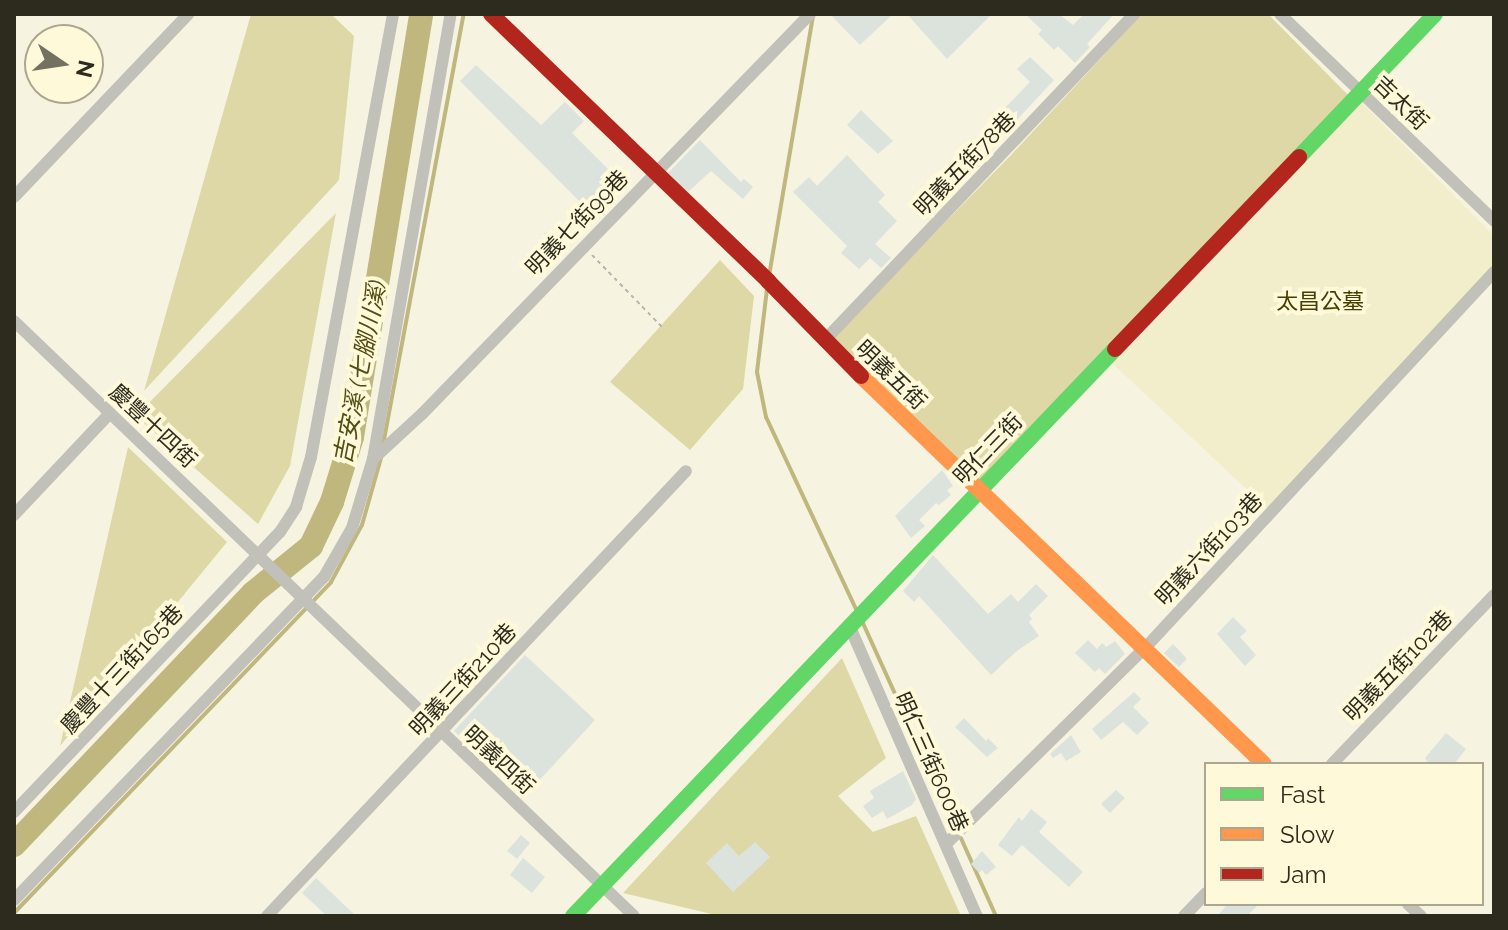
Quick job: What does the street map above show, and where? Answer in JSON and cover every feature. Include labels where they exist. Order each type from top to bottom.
[{"type":"street","points":[[14,197],[188,14]]},
{"type":"street","name":"慶豐十三街165巷","points":[[14,812],[262,556],[296,507],[311,457],[393,14]]},
{"type":"street","points":[[14,900],[298,595],[324,577],[352,528],[373,459],[451,14]]},
{"type":"street","name":"明義七街99巷","points":[[373,459],[422,414],[652,173],[810,14]]},
{"type":"street","name":"明義五街78巷","points":[[824,341],[1134,14]]},
{"type":"street","name":"吉太街","points":[[1280,14],[1494,221]]},
{"type":"street","name":"明仁三街","points":[[573,916],[1435,14]]},
{"type":"street","name":"明義五街","points":[[501,17],[652,173],[768,281],[824,341],[1262,762]]},
{"type":"street","name":"明義六街103巷","points":[[946,844],[1145,648],[1494,272]]},
{"type":"street","name":"慶豐十四街","points":[[14,321],[262,556],[298,595]]},
{"type":"street","points":[[14,515],[110,413]]},
{"type":"street","name":"明義三街210巷","points":[[267,916],[686,471]]},
{"type":"street","name":"明義四街","points":[[298,595],[634,916]]},
{"type":"street","name":"明義五街102巷","points":[[1334,762],[1494,595]]},
{"type":"street","name":"明仁三街600巷","points":[[855,618],[977,916]]},
{"type":"street","points":[[1184,916],[1204,895]]},
{"type":"path","points":[[583,246],[663,328]]},
{"type":"green space","name":"太昌公墓","points":[[1358,99],[1494,236],[1494,278],[1272,513],[1112,363]]},
{"type":"shaded area","points":[[251,14],[331,14],[354,36],[339,180],[144,391]]},
{"type":"shaded area","points":[[1142,14],[1268,14],[1348,95],[981,484],[829,341],[1012,154]]},
{"type":"shaded area","points":[[336,213],[290,466],[258,524],[136,416]]},
{"type":"shaded area","points":[[720,260],[754,296],[743,389],[690,450],[610,382]]},
{"type":"shaded area","points":[[128,447],[227,542],[60,746]]},
{"type":"shaded area","points":[[842,658],[886,758],[838,796],[873,832],[916,816],[961,916],[720,916],[623,893]]},
{"type":"building","points":[[830,14],[893,14],[860,45]]},
{"type":"building","points":[[907,14],[992,14],[947,59]]},
{"type":"building","points":[[1025,14],[1059,14],[1073,25],[1084,14],[1114,14],[1087,44],[1090,47],[1075,63],[1058,46],[1054,50],[1038,34],[1042,30]]},
{"type":"building","points":[[1030,57],[1054,80],[1012,125],[1000,113],[1030,82],[1017,69]]},
{"type":"building","points":[[476,65],[541,125],[565,102],[584,121],[572,133],[617,178],[586,208],[460,81]]},
{"type":"building","points":[[861,110],[893,141],[878,154],[847,125]]},
{"type":"building","points":[[700,140],[741,182],[744,179],[753,187],[743,199],[711,171],[688,192],[668,173]]},
{"type":"building","points":[[847,155],[885,195],[878,202],[897,221],[875,244],[891,258],[881,268],[870,258],[859,269],[841,253],[847,246],[793,192],[809,177],[817,186]]},
{"type":"building","points":[[942,470],[953,486],[947,490],[951,495],[939,505],[936,503],[919,520],[925,526],[911,538],[895,516]]},
{"type":"building","points":[[933,555],[988,614],[1011,594],[1018,602],[1036,584],[1048,596],[1029,615],[1032,619],[1029,622],[1039,636],[991,675],[919,596],[914,602],[903,591]]},
{"type":"building","points":[[1233,617],[1247,631],[1240,637],[1256,655],[1245,666],[1217,634]]},
{"type":"building","points":[[1088,640],[1097,649],[1102,643],[1106,647],[1115,641],[1125,654],[1105,674],[1099,668],[1095,672],[1075,653]]},
{"type":"building","points":[[1173,644],[1187,659],[1179,667],[1164,653]]},
{"type":"building","points":[[525,655],[595,720],[524,797],[454,731]]},
{"type":"building","points":[[1134,692],[1141,699],[1133,707],[1149,723],[1137,735],[1123,722],[1101,740],[1092,729]]},
{"type":"building","points":[[964,718],[986,741],[988,738],[998,748],[987,757],[955,727]]},
{"type":"building","points":[[1446,733],[1466,749],[1456,762],[1428,762],[1425,758]]},
{"type":"building","points":[[1071,735],[1081,752],[1066,761],[1061,753],[1053,758],[1050,754]]},
{"type":"building","points":[[903,771],[916,799],[912,805],[887,819],[883,811],[872,818],[863,806],[874,798],[870,791]]},
{"type":"building","points":[[1116,790],[1125,798],[1110,813],[1101,804]]},
{"type":"building","points":[[1031,809],[1047,822],[1039,832],[1083,872],[1069,887],[1022,845],[1012,856],[998,845],[1019,817],[1022,821]]},
{"type":"building","points":[[521,835],[530,843],[517,859],[507,851]]},
{"type":"building","points":[[755,842],[770,857],[733,892],[706,863],[727,843],[739,856]]},
{"type":"building","points":[[982,851],[996,867],[986,875],[982,870],[979,873],[971,864]]},
{"type":"building","points":[[523,858],[545,877],[532,893],[510,875]]},
{"type":"building","points":[[316,878],[356,916],[327,916],[302,893]]},
{"type":"building","points":[[1226,906],[1257,906],[1247,916],[1217,916]]},
{"type":"waterway","name":"吉安溪 (七腳川溪)","points":[[14,845],[253,593],[311,546],[332,502],[352,437],[421,14]]},
{"type":"waterway","points":[[383,445],[464,14]]},
{"type":"waterway","points":[[769,276],[813,16]]},
{"type":"waterway","points":[[767,289],[757,372],[766,417],[858,613]]},
{"type":"waterway","points":[[14,913],[331,582],[362,525],[381,458]]},
{"type":"waterway","points":[[862,621],[956,828]]},
{"type":"waterway","points":[[960,836],[996,916]]},
{"type":"traffic: fast","points":[[1299,157],[1435,14]]},
{"type":"traffic: fast","points":[[573,916],[1115,349]]},
{"type":"traffic: slow","points":[[861,376],[1262,762]]},
{"type":"traffic: jam","points":[[491,14],[768,281],[861,376]]},
{"type":"traffic: jam","points":[[1115,349],[1299,157]]}]
